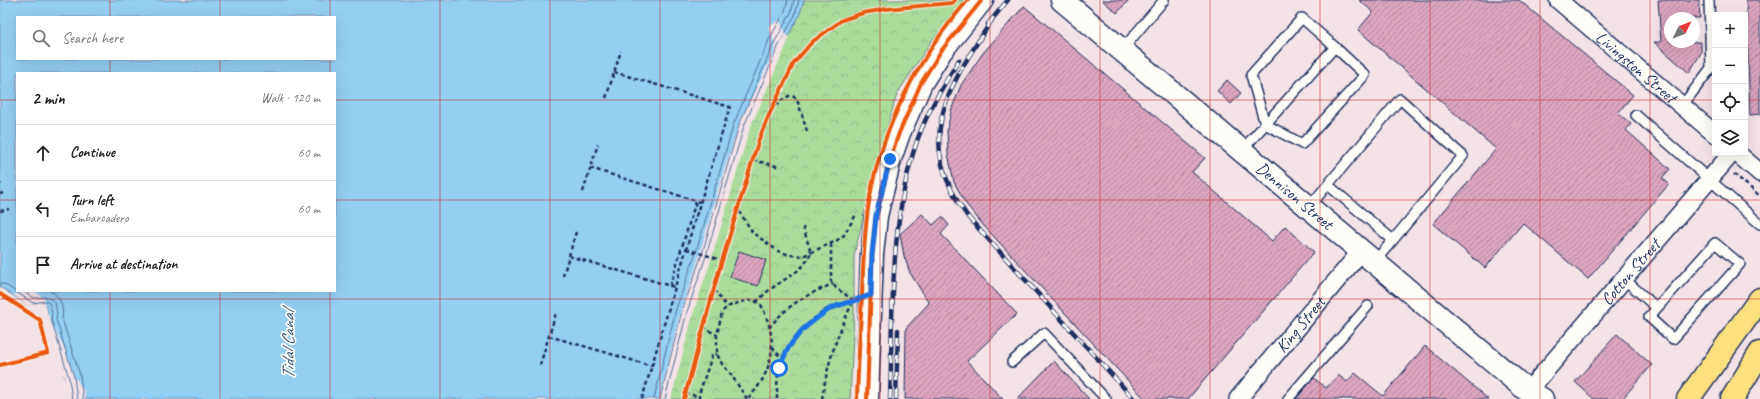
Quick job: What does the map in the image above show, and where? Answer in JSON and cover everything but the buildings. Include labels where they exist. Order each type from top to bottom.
[{"type":"highway","points":[[1688,399],[1760,299]]},
{"type":"highway","points":[[1732,399],[1760,353]]},
{"type":"main road","points":[[867,399],[860,295],[872,255],[876,216],[890,159],[899,133],[925,76],[941,51],[982,0]]},
{"type":"main road","name":"Dennison Street","points":[[1062,0],[1535,396]]},
{"type":"street","name":"Livingston Street","points":[[1558,0],[1712,131]]},
{"type":"street","points":[[1740,156],[1760,173]]},
{"type":"street","name":"Cotton Street","points":[[1535,396],[1624,279],[1728,159]]},
{"type":"street","name":"King Street","points":[[1238,399],[1368,256]]},
{"type":"lane","points":[[1122,50],[1164,0]]},
{"type":"lane","points":[[1682,106],[1711,68],[1709,0]]},
{"type":"lane","points":[[1302,18],[1335,47],[1365,75],[1302,144],[1265,124],[1251,75],[1302,18]]},
{"type":"lane","points":[[1242,150],[1335,47]]},
{"type":"lane","points":[[1309,206],[1400,100],[1463,156],[1393,240],[1368,256]]},
{"type":"lane","points":[[1636,115],[1760,224]]},
{"type":"lane","points":[[1328,185],[1393,240]]},
{"type":"lane","points":[[1715,243],[1740,264],[1673,339],[1649,317],[1657,308],[1715,243]]},
{"type":"lane","points":[[1624,279],[1657,308]]},
{"type":"lane","points":[[1288,399],[1368,306]]},
{"type":"lane","points":[[1012,362],[1044,333],[1106,399]]},
{"type":"path","points":[[606,98],[621,51]]},
{"type":"path","points":[[614,72],[730,107],[700,202],[678,279],[674,287],[642,399]]},
{"type":"path","points":[[769,115],[780,101],[791,95],[797,99],[807,131]]},
{"type":"path","points":[[684,399],[722,260],[753,160],[769,115],[778,96]]},
{"type":"path","points":[[583,192],[598,144]]},
{"type":"path","points":[[1728,159],[1760,196]]},
{"type":"path","points":[[753,160],[780,167]]},
{"type":"path","points":[[590,168],[700,202]]},
{"type":"path","points":[[670,286],[696,201]]},
{"type":"path","points":[[697,213],[699,208]]},
{"type":"path","points":[[0,211],[9,209]]},
{"type":"path","points":[[738,211],[753,233],[778,252],[804,256],[831,244],[844,235],[858,211]]},
{"type":"path","points":[[756,302],[771,288],[801,269],[811,253],[803,227]]},
{"type":"path","points":[[563,276],[576,232]]},
{"type":"path","points":[[831,244],[831,281],[836,288],[860,295]]},
{"type":"path","points":[[686,249],[722,260]]},
{"type":"path","points":[[569,256],[674,287]]},
{"type":"path","points":[[770,328],[780,314],[797,302],[817,290],[833,284]]},
{"type":"path","points":[[714,290],[716,295],[728,307]]},
{"type":"path","points":[[777,399],[779,368],[788,348],[802,330],[831,308],[860,295]]},
{"type":"path","points":[[822,399],[835,341],[860,295]]},
{"type":"path","points":[[751,300],[756,302],[760,304],[770,328],[772,354],[766,372],[758,388],[747,399],[716,354],[717,335],[722,312],[728,307],[741,302],[751,300]]},
{"type":"path","points":[[540,365],[556,313]]},
{"type":"path","points":[[703,327],[717,335]]},
{"type":"path","points":[[549,336],[652,366]]},
{"type":"path","points":[[772,344],[775,352],[784,358]]},
{"type":"path","points":[[686,393],[699,398],[712,356],[716,354]]},
{"type":"green space","points":[[804,0],[967,0],[932,40],[897,94],[878,158],[854,255],[854,313],[850,399],[669,399],[691,313],[748,128],[782,47],[799,16]]},
{"type":"water","name":"Tidal Canal","points":[[0,0],[804,0],[799,16],[782,47],[748,128],[691,313],[669,399],[69,399],[65,379],[45,315],[48,314],[46,305],[32,308],[0,287]]},
{"type":"pier","points":[[779,20],[789,39],[750,128],[712,257],[693,314],[671,399],[659,399],[681,309],[696,266],[740,120],[774,53],[775,44],[769,27]]},
{"type":"pier","points":[[35,292],[44,298],[48,315],[67,354],[74,376],[85,392],[85,399],[66,399],[63,380],[65,379],[64,375],[62,375],[43,316],[46,313],[45,308],[33,310],[13,295]]},
{"type":"railway","points":[[988,24],[1008,0]]},
{"type":"railway","points":[[992,20],[961,69],[950,92],[942,116],[939,139],[942,163],[951,189],[968,217],[1134,399]]},
{"type":"railway","points":[[890,399],[892,301],[901,204],[908,172],[921,130],[936,99],[959,60]]},
{"type":"railway","points":[[896,399],[898,330]]},
{"type":"cycle path","points":[[684,399],[718,274],[759,139],[794,63],[812,42],[842,20],[863,13],[886,9],[952,3],[955,0]]},
{"type":"cycle path","points":[[857,399],[865,237],[867,214],[875,174],[893,120],[918,69],[950,22],[968,0]]},
{"type":"cycle path","points":[[867,399],[872,255],[876,216],[890,159],[899,133],[921,83],[941,51],[982,0]]},
{"type":"cycle path","points":[[0,294],[40,320],[48,353],[0,365]]},
{"type":"route","points":[[779,368],[788,348],[802,330],[817,318],[831,308],[871,295],[872,255],[876,216],[890,159]]}]
